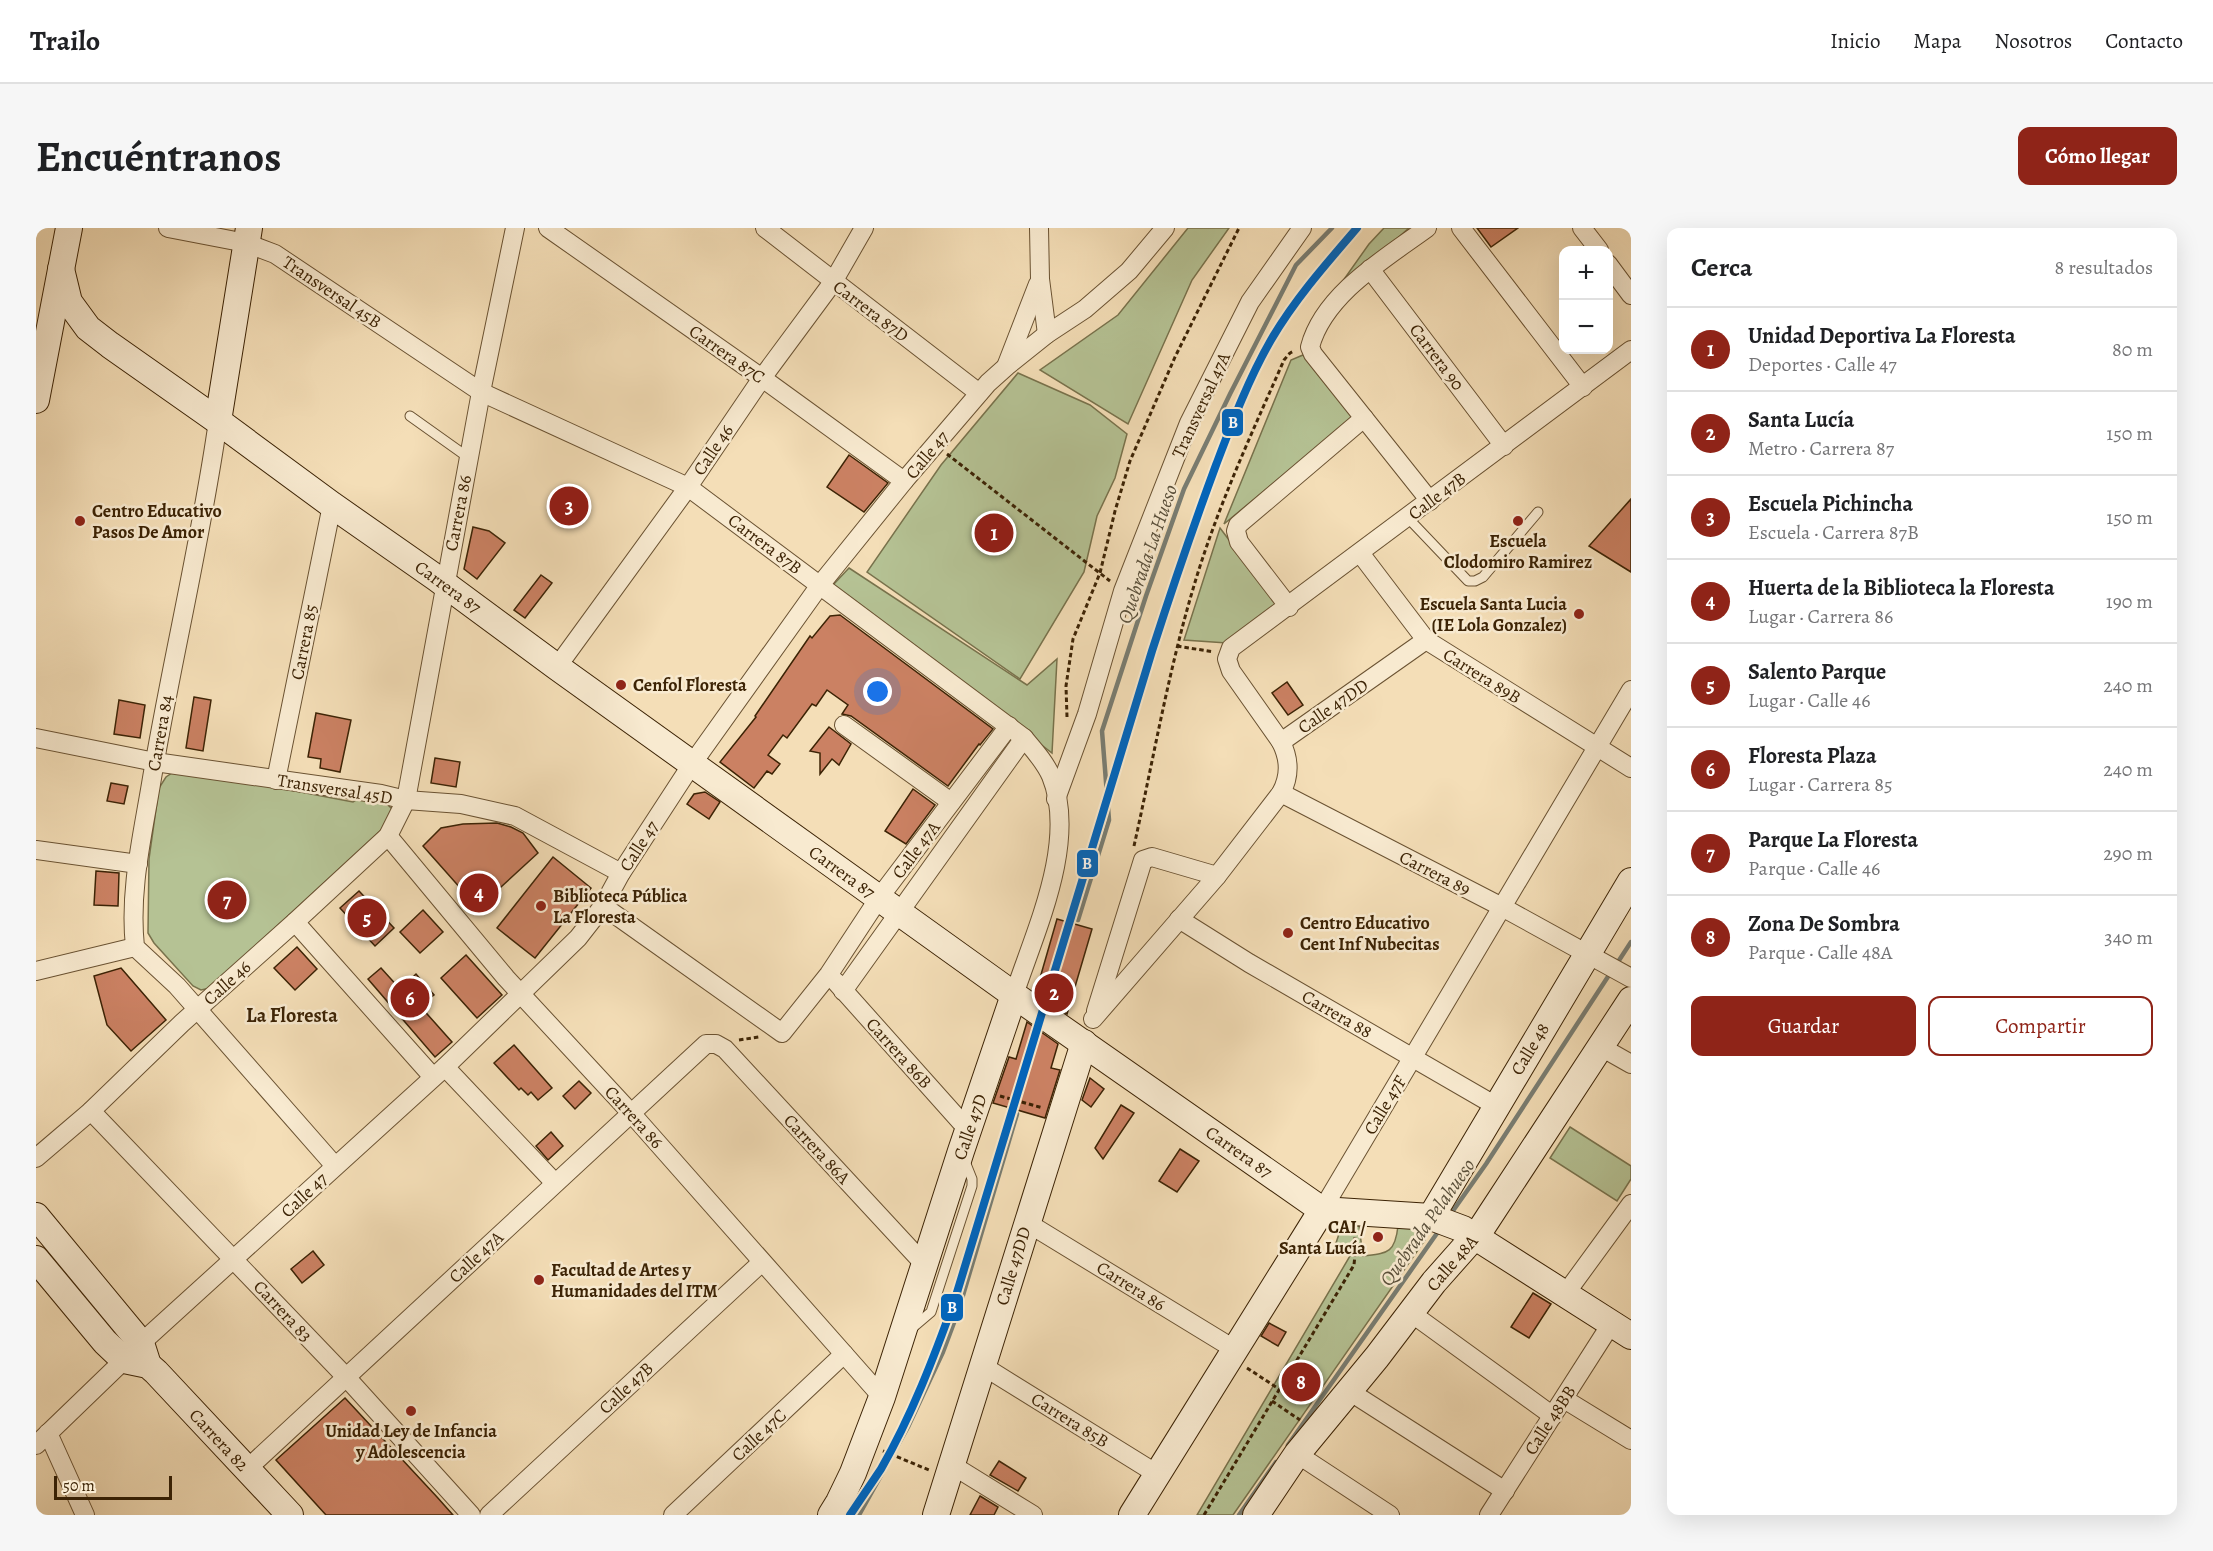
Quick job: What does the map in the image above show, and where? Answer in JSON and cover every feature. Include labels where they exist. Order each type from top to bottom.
[{"type":"street","points":[[36,400],[69,228]]},
{"type":"street","name":"Transversal 45B","points":[[168,228],[248,236],[481,392]]},
{"type":"street","name":"Carrera 86","points":[[406,800],[481,392],[515,228]]},
{"type":"street","name":"Carrera 87C","points":[[548,228],[762,378],[904,482]]},
{"type":"street","name":"Carrera 87D","points":[[765,228],[979,393]]},
{"type":"street","name":"Calle 46","points":[[557,668],[688,487],[762,378],[833,282],[864,228]]},
{"type":"street","points":[[1039,228],[1040,279],[1047,334]]},
{"type":"street","name":"Calle 47","points":[[42,1439],[138,1356],[234,1259],[439,1072],[578,938],[603,906],[621,873],[692,764],[820,585],[904,482],[979,393],[1006,366],[1047,334],[1085,309],[1129,271],[1165,228]]},
{"type":"street","name":"Transversal 47A","points":[[1056,799],[1087,714],[1123,591],[1189,423],[1250,302],[1302,228]]},
{"type":"street","points":[[1427,228],[1370,269],[1335,302],[1320,322],[1311,350],[1430,501]]},
{"type":"street","points":[[1461,228],[1583,387]]},
{"type":"street","points":[[1582,228],[1596,246]]},
{"type":"street","name":"Carrera 84","points":[[135,947],[132,904],[138,864],[219,421],[248,236]]},
{"type":"street","name":"Carrera 87","points":[[61,269],[69,302],[88,328],[1014,995],[1322,1210]]},
{"type":"street","name":"Carrera 90","points":[[1370,269],[1504,446]]},
{"type":"street","points":[[1613,271],[1631,295]]},
{"type":"street","points":[[1006,366],[1040,279]]},
{"type":"street","points":[[42,363],[60,338],[76,328],[88,328]]},
{"type":"street","name":"Calle 47B","points":[[1228,654],[1231,648],[1244,641],[1631,351]]},
{"type":"street","name":"Carrera 87B","points":[[481,392],[688,487],[1024,738]]},
{"type":"street","points":[[1289,607],[1239,542],[1236,531],[1242,520],[1364,418]]},
{"type":"street","name":"Carrera 85","points":[[276,780],[332,505]]},
{"type":"street","name":"Carrera 89B","points":[[1360,553],[1426,640],[1631,768]]},
{"type":"street","name":"Calle 47DD","points":[[1093,1019],[1217,876],[1281,793],[1289,767],[1281,742],[1426,640]]},
{"type":"street","points":[[1228,654],[1227,659],[1231,671],[1281,742]]},
{"type":"street","name":"Calle 47F","points":[[1132,1515],[1322,1210],[1631,690]]},
{"type":"street","points":[[844,725],[951,802]]},
{"type":"street","name":"Calle 47A","points":[[843,990],[889,905],[951,802],[1008,726]]},
{"type":"street","name":"Transversal 45D","points":[[36,738],[155,762],[381,794],[406,800],[462,804],[515,816],[621,873]]},
{"type":"street","name":"Calle 47A","points":[[782,1033],[1024,738]]},
{"type":"street","name":"Calle 47D","points":[[831,1515],[853,1473],[882,1397],[1054,875],[1059,843],[1056,799],[1051,777],[1043,761],[1024,738]]},
{"type":"street","name":"Carrera 89","points":[[1281,793],[1502,907],[1631,978]]},
{"type":"street","name":"Calle 46","points":[[36,1158],[91,1111],[197,1009],[296,922],[388,836],[406,800]]},
{"type":"street","name":"Carrera 86","points":[[388,836],[521,995],[630,1113],[882,1397]]},
{"type":"street","points":[[36,850],[138,864]]},
{"type":"street","points":[[1143,861],[1152,857],[1217,876]]},
{"type":"street","name":"Calle 47DD","points":[[936,1515],[1026,1222],[1143,861]]},
{"type":"street","name":"Calle 48","points":[[1452,1226],[1496,1106],[1593,957],[1631,881]]},
{"type":"street","points":[[603,906],[782,1033]]},
{"type":"street","name":"Carrera 88","points":[[1179,919],[1496,1106]]},
{"type":"street","points":[[296,922],[439,1072],[555,1184]]},
{"type":"street","points":[[36,971],[135,947],[177,986],[335,1166]]},
{"type":"street","name":"Carrera 86B","points":[[829,974],[965,1141]]},
{"type":"street","name":"Calle 48A","points":[[1256,1515],[1297,1454],[1434,1282],[1452,1226],[1601,1047],[1631,1000]]},
{"type":"street","name":"Calle 47A","points":[[246,1470],[630,1113],[711,1044]]},
{"type":"street","name":"Carrera 86A","points":[[711,1044],[725,1049],[924,1264]]},
{"type":"street","points":[[1601,1047],[1631,1064]]},
{"type":"street","name":"Carrera 83","points":[[91,1111],[346,1377],[471,1515]]},
{"type":"street","points":[[1566,1293],[1630,1208]]},
{"type":"street","points":[[1322,1210],[1452,1226],[1566,1293],[1621,1330]]},
{"type":"street","name":"Carrera 82","points":[[36,1216],[138,1356],[290,1515]]},
{"type":"street","name":"Carrera 86","points":[[1026,1222],[1232,1353]]},
{"type":"street","name":"Carrera 82","points":[[36,1259],[105,1341],[138,1356]]},
{"type":"street","name":"Calle 47B","points":[[489,1515],[762,1262]]},
{"type":"street","points":[[1411,1312],[1553,1416]]},
{"type":"street","name":"Calle 48BB","points":[[1489,1515],[1564,1399],[1621,1330]]},
{"type":"street","name":"Calle 47C","points":[[673,1515],[844,1354]]},
{"type":"street","name":"Carrera 85B","points":[[983,1366],[1157,1474]]},
{"type":"street","points":[[1349,1391],[1504,1491]]},
{"type":"street","points":[[1564,1399],[1631,1440]]},
{"type":"street","points":[[42,1439],[85,1515]]},
{"type":"street","points":[[1297,1454],[1390,1515]]},
{"type":"street","points":[[952,1465],[1024,1513]]},
{"type":"lane","points":[[410,416],[469,458]]},
{"type":"lane","points":[[1408,518],[1468,581],[1475,581],[1483,577],[1538,512]]},
{"type":"lane","points":[[901,1337],[931,1312],[972,1186],[965,1141]]},
{"type":"path","points":[[1067,722],[1066,686],[1073,639],[1100,573],[1114,511],[1130,461],[1175,357],[1239,228]]},
{"type":"path","points":[[1143,861],[1132,856],[1177,646],[1193,587],[1243,453],[1284,360],[1290,352],[1311,350]]},
{"type":"path","points":[[935,445],[1123,591]]},
{"type":"path","points":[[1177,646],[1228,654]]},
{"type":"path","points":[[711,1044],[782,1033]]},
{"type":"path","points":[[1000,1096],[1045,1109]]},
{"type":"path","points":[[1204,1515],[1354,1265],[1356,1244],[1354,1226]]},
{"type":"path","points":[[1232,1353],[1279,1389]]},
{"type":"path","points":[[1272,1401],[1307,1424]]},
{"type":"path","points":[[875,1448],[924,1468]]},
{"type":"green space","points":[[1188,228],[1229,228],[1192,280],[1128,424],[1040,370],[1118,315]]},
{"type":"green space","points":[[1384,228],[1409,228],[1366,266],[1323,309],[1369,244]]},
{"type":"green space","points":[[1303,355],[1355,416],[1224,524],[1291,360]]},
{"type":"green space","points":[[1018,373],[1090,405],[1127,434],[1115,478],[1097,516],[1084,572],[1020,679],[867,572],[941,465]]},
{"type":"green space","points":[[1220,528],[1278,605],[1227,643],[1184,640]]},
{"type":"green space","points":[[849,568],[1027,685],[1057,659],[1052,753],[833,585]]},
{"type":"green space","points":[[178,769],[353,802],[364,795],[385,802],[393,810],[392,820],[210,988],[201,990],[193,986],[154,943],[148,933],[149,859],[159,788],[166,777]]},
{"type":"green space","points":[[1570,1127],[1631,1166],[1631,1179],[1617,1201],[1550,1158]]},
{"type":"green space","points":[[1411,1225],[1421,1232],[1425,1240],[1233,1515],[1197,1515],[1350,1256],[1335,1246],[1341,1228],[1359,1226],[1363,1256],[1384,1253],[1395,1242],[1398,1226]]},
{"type":"building","points":[[1477,228],[1518,228],[1491,247]]},
{"type":"building","points":[[849,455],[888,483],[864,512],[827,487]]},
{"type":"building","points":[[1631,499],[1631,572],[1589,546]]},
{"type":"building","points":[[473,527],[489,531],[505,543],[477,579],[464,569]]},
{"type":"building","points":[[541,575],[552,583],[525,618],[514,610]]},
{"type":"building","points":[[840,615],[993,729],[948,786],[851,716],[842,714],[848,705],[827,690],[816,706],[812,704],[787,738],[783,735],[768,755],[780,764],[772,774],[767,771],[754,788],[720,762],[756,717],[810,636],[812,638],[830,616]]},
{"type":"building","points":[[1287,682],[1303,705],[1288,715],[1272,693]]},
{"type":"building","points":[[194,697],[211,700],[203,751],[186,748]]},
{"type":"building","points":[[119,700],[145,705],[140,738],[114,734]]},
{"type":"building","points":[[316,713],[351,720],[340,772],[320,768],[321,759],[308,757]]},
{"type":"building","points":[[829,727],[851,744],[839,765],[832,759],[820,774],[820,753],[810,751]]},
{"type":"building","points":[[435,758],[460,762],[456,787],[431,783]]},
{"type":"building","points":[[111,783],[128,786],[124,804],[107,801]]},
{"type":"building","points":[[913,789],[935,805],[906,844],[885,831]]},
{"type":"building","points":[[705,792],[720,802],[709,819],[687,804],[694,794]]},
{"type":"building","points":[[497,823],[523,833],[538,853],[478,908],[423,846],[441,828],[463,824]]},
{"type":"building","points":[[553,857],[591,888],[535,958],[497,928]]},
{"type":"building","points":[[96,871],[119,873],[118,906],[94,905]]},
{"type":"building","points":[[359,891],[394,928],[375,946],[340,908]]},
{"type":"building","points":[[423,910],[443,932],[420,953],[400,932]]},
{"type":"building","points":[[1057,919],[1092,929],[1067,1014],[1036,992]]},
{"type":"building","points":[[297,947],[317,969],[295,990],[274,968]]},
{"type":"building","points":[[466,955],[502,995],[477,1018],[441,978]]},
{"type":"building","points":[[121,968],[166,1020],[131,1051],[107,1025],[94,976]]},
{"type":"building","points":[[381,968],[400,989],[416,974],[434,995],[420,1006],[452,1042],[435,1057],[368,979]]},
{"type":"building","points":[[1027,1022],[1058,1044],[1051,1068],[1060,1070],[1045,1118],[993,1103],[1009,1057],[1016,1059]]},
{"type":"building","points":[[514,1045],[552,1088],[538,1100],[531,1092],[528,1095],[521,1088],[519,1090],[494,1063]]},
{"type":"building","points":[[1090,1078],[1104,1089],[1091,1107],[1082,1100]]},
{"type":"building","points":[[579,1081],[591,1093],[575,1109],[563,1096]]},
{"type":"building","points":[[1121,1105],[1134,1113],[1103,1159],[1095,1148]]},
{"type":"building","points":[[551,1132],[563,1146],[548,1160],[536,1146]]},
{"type":"building","points":[[1180,1149],[1199,1161],[1177,1192],[1159,1181]]},
{"type":"building","points":[[313,1251],[324,1265],[302,1283],[291,1269]]},
{"type":"building","points":[[1533,1293],[1551,1304],[1529,1338],[1511,1327]]},
{"type":"building","points":[[1269,1323],[1286,1332],[1278,1346],[1261,1336]]},
{"type":"building","points":[[345,1398],[453,1515],[326,1515],[276,1460]]},
{"type":"building","points":[[999,1461],[1026,1478],[1018,1491],[990,1475]]},
{"type":"building","points":[[980,1496],[998,1507],[994,1515],[970,1515]]},
{"type":"waterway","name":"Quebrada La Hueso","points":[[1078,920],[1109,820],[1102,731],[1184,489],[1296,265],[1332,228]]},
{"type":"waterway","name":"Quebrada Pelahueso","points":[[1616,965],[1631,942]]},
{"type":"waterway","name":"Quebrada Pelahueso","points":[[1450,1215],[1486,1164],[1611,972]]},
{"type":"waterway","name":"Quebrada La Hueso","points":[[859,1515],[908,1427],[943,1352],[958,1312],[1017,1114]]},
{"type":"waterway","name":"Quebrada Pelahueso","points":[[1288,1445],[1440,1229]]},
{"type":"waterway","name":"Quebrada Pelahueso","points":[[1239,1515],[1276,1462]]},
{"type":"transit line","name":"B","points":[[850,1515],[881,1469],[903,1428],[931,1364],[955,1299],[1152,651],[1228,433],[1255,370],[1280,325],[1311,282],[1357,228]]},
{"type":"place","name":"Escuela Pichincha","points":[[569,506]]},
{"type":"place","name":"Centro Educativo Pasos De Amor","points":[[80,521]]},
{"type":"place","name":"Escuela Clodomiro Ramirez","points":[[1518,521]]},
{"type":"place","name":"Unidad Deportiva La Floresta","points":[[994,533]]},
{"type":"place","name":"Escuela Santa Lucia (IE Lola Gonzalez)","points":[[1579,614]]},
{"type":"place","name":"Cenfol Floresta","points":[[621,685]]},
{"type":"place","name":"Huerta de la Biblioteca la Floresta","points":[[479,893]]},
{"type":"place","name":"Parque La Floresta","points":[[227,900]]},
{"type":"place","name":"Biblioteca Pública La Floresta","points":[[541,906]]},
{"type":"place","name":"Salento Parque","points":[[367,918]]},
{"type":"place","name":"Centro Educativo Cent Inf Nubecitas","points":[[1288,933]]},
{"type":"place","name":"Santa Lucía","points":[[1054,993]]},
{"type":"place","name":"Floresta Plaza","points":[[410,998]]},
{"type":"place","name":"CAI / Santa Lucía","points":[[1378,1237]]},
{"type":"place","name":"Facultad de Artes y Humanidades del ITM","points":[[539,1280]]},
{"type":"place","name":"Zona De Sombra","points":[[1301,1382]]},
{"type":"place","name":"Unidad Ley de Infancia y Adolescencia","points":[[411,1411]]},
{"type":"district","name":"La Floresta","points":[[292,1015]]}]
